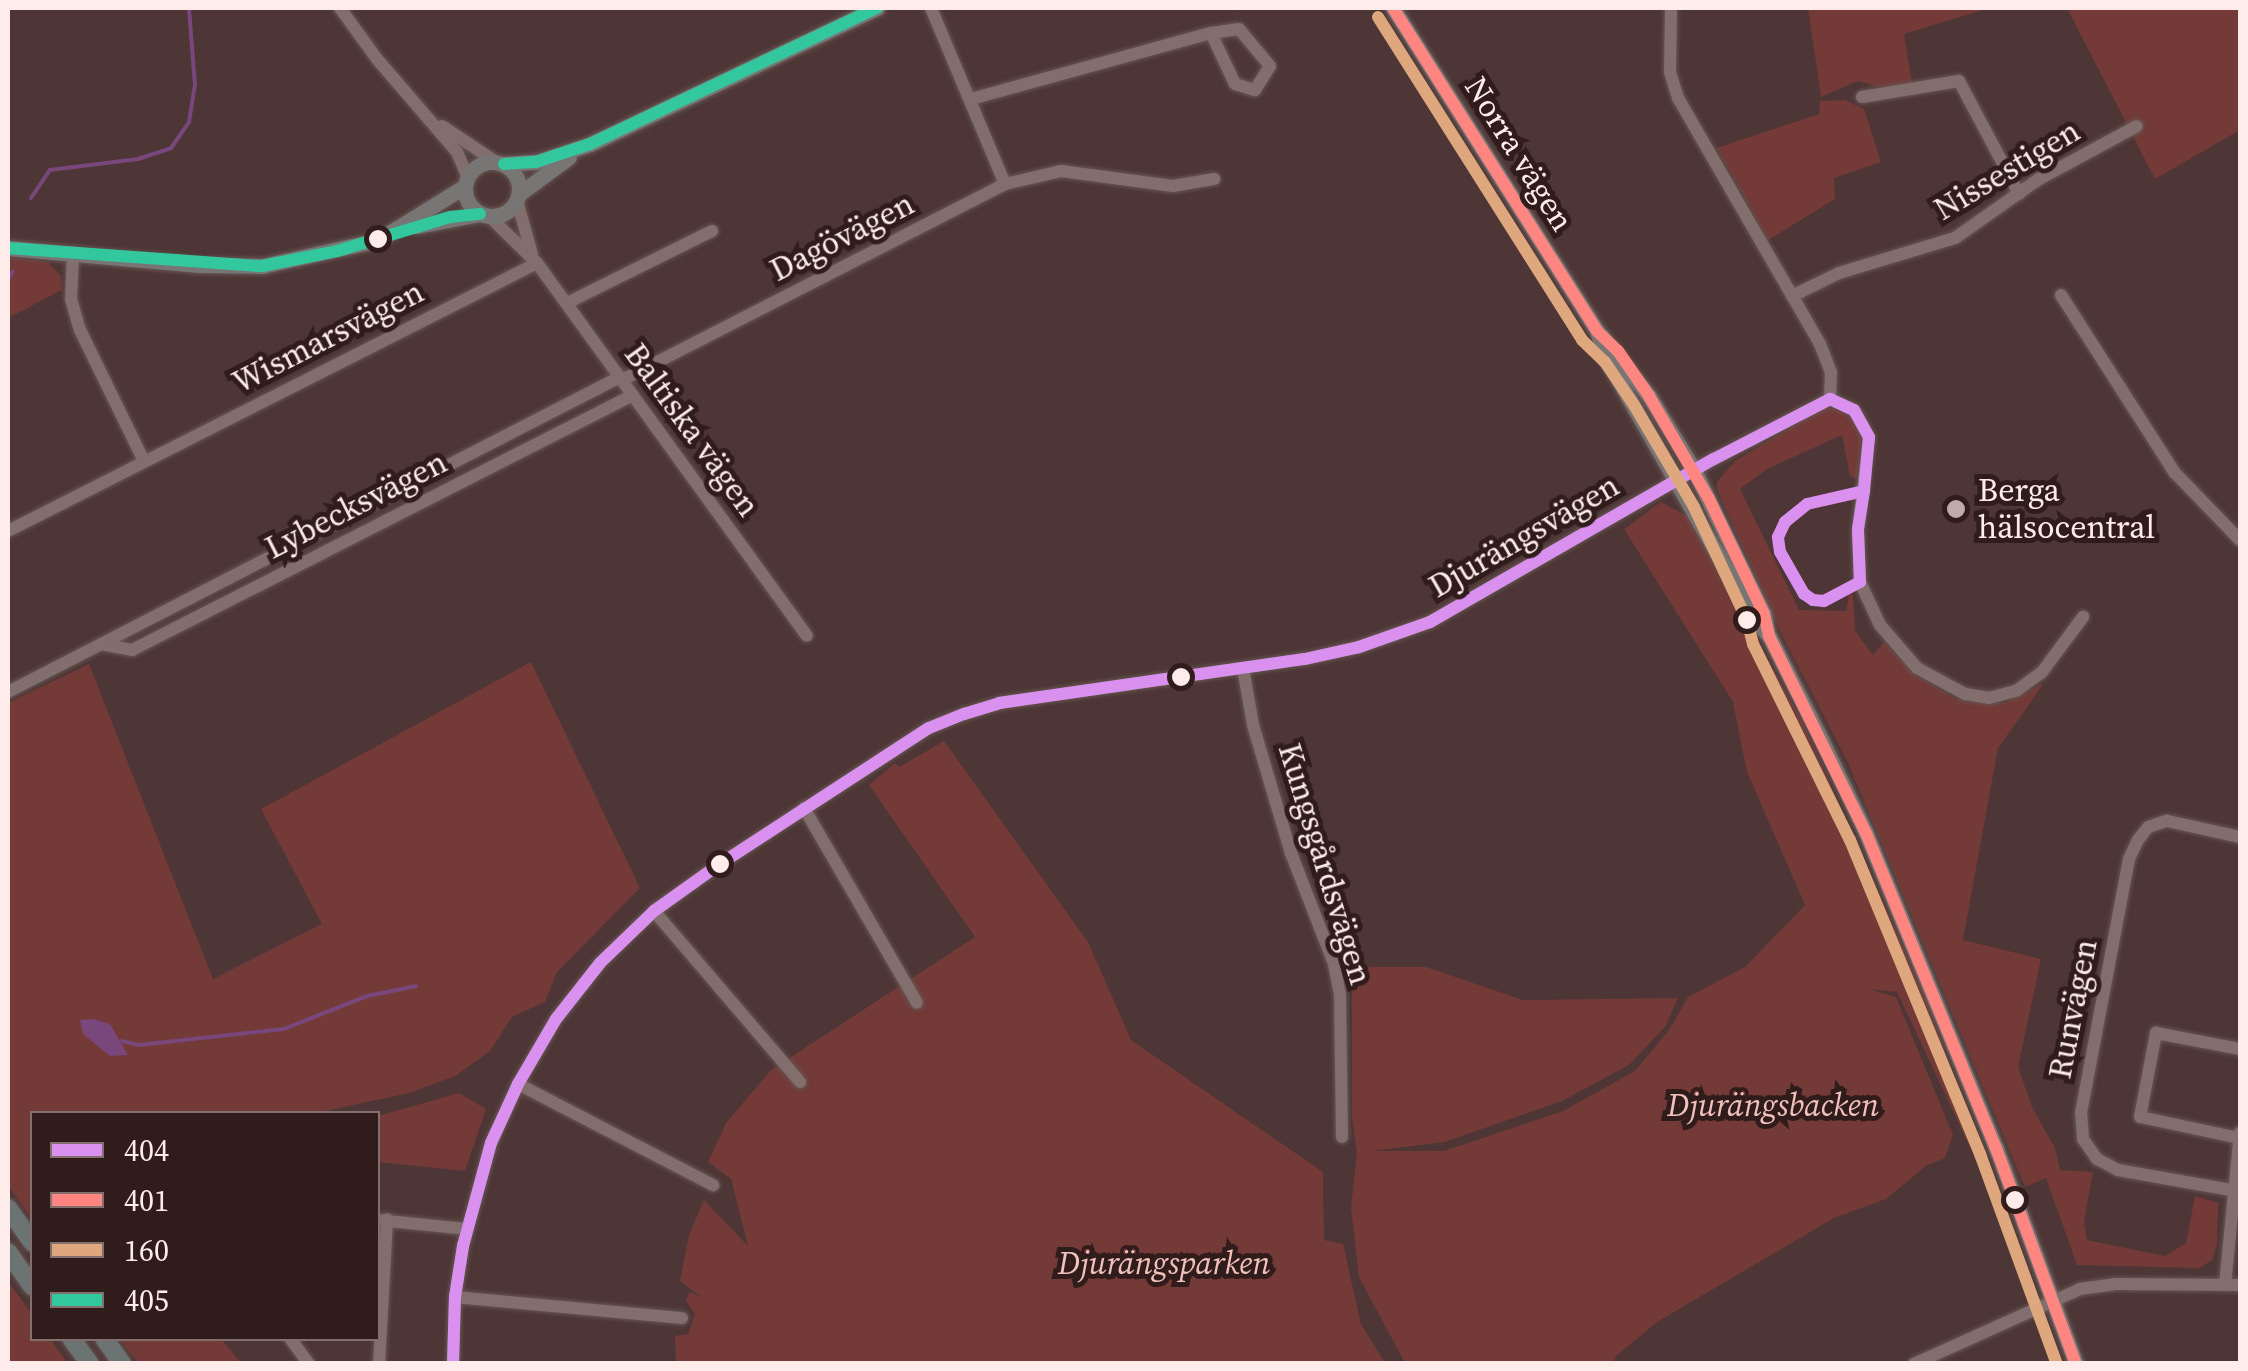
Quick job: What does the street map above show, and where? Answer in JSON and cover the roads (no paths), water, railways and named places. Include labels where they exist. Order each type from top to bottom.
[{"type":"highway","points":[[8,1208],[30,1239]]},
{"type":"highway","points":[[8,1252],[30,1283]]},
{"type":"highway","points":[[73,1341],[90,1364]]},
{"type":"highway","points":[[106,1341],[122,1364]]},
{"type":"main road","points":[[398,230],[467,182],[478,166],[536,162],[590,144],[878,8]]},
{"type":"main road","name":"Norra vägen","points":[[1393,8],[1597,331],[1628,366],[1694,470],[1764,614],[1769,636],[1866,833],[2076,1364]]},
{"type":"main road","points":[[8,248],[262,266],[303,260],[398,230],[506,213],[518,198],[590,144]]},
{"type":"main road","points":[[500,163],[517,178],[518,198]]},
{"type":"main road","points":[[467,182],[468,201],[484,215]]},
{"type":"main road","name":"Norra vägen","points":[[1597,331],[1606,358],[1753,617],[1769,636]]},
{"type":"street","points":[[340,8],[377,59],[457,152],[467,182]]},
{"type":"street","points":[[931,8],[1005,184]]},
{"type":"street","points":[[1670,8],[1670,72],[1678,98],[1828,360],[1830,399],[1854,410],[1869,436],[1858,530],[1860,582],[1880,625],[1917,668],[1965,694],[1989,698],[2016,692],[2042,672],[2082,617]]},
{"type":"street","points":[[971,100],[1211,33],[1239,29],[1270,66],[1255,90],[1234,84],[1211,33]]},
{"type":"street","points":[[1862,97],[1959,81],[2018,194]]},
{"type":"street","points":[[432,120],[500,163]]},
{"type":"street","name":"Nissestigen","points":[[1792,296],[1839,273],[1955,238],[2018,194],[2137,126]]},
{"type":"street","name":"Dagövägen","points":[[621,378],[1005,184],[1061,171],[1172,186],[1214,178]]},
{"type":"street","name":"Baltiska vägen","points":[[518,198],[535,260]]},
{"type":"street","name":"Baltiska vägen","points":[[484,215],[535,260],[806,636]]},
{"type":"street","points":[[567,303],[712,231]]},
{"type":"street","points":[[73,255],[71,299],[80,330],[144,461]]},
{"type":"street","name":"Wismarsvägen","points":[[8,531],[535,260]]},
{"type":"street","points":[[2060,295],[2175,473],[2240,540]]},
{"type":"street","name":"Lybecksvägen","points":[[8,692],[621,378]]},
{"type":"street","name":"Lybecksvägen","points":[[101,644],[132,650],[634,395]]},
{"type":"street","name":"Djurängsvägen","points":[[453,1364],[455,1298],[466,1229],[491,1143],[518,1084],[556,1020],[600,962],[654,911],[930,728],[999,703],[1359,648],[1430,622],[1676,480],[1830,399]]},
{"type":"street","name":"Kungsgårdsvägen","points":[[1243,668],[1253,724],[1290,852],[1334,964],[1340,995],[1342,1137]]},
{"type":"street","points":[[804,808],[917,1003]]},
{"type":"street","name":"Runvägen","points":[[2231,1190],[2118,1170],[2097,1158],[2083,1138],[2081,1113],[2129,859],[2138,840],[2148,827],[2166,821],[2240,837]]},
{"type":"street","points":[[654,911],[800,1082]]},
{"type":"street","points":[[2225,1285],[2231,1190],[2240,1135],[2140,1117],[2156,1032],[2240,1049]]},
{"type":"street","points":[[518,1084],[714,1185]]},
{"type":"street","points":[[380,1292],[382,1220],[466,1229]]},
{"type":"street","points":[[1914,1364],[2080,1289],[2116,1284],[2240,1285]]},
{"type":"street","points":[[455,1298],[682,1318]]},
{"type":"street","points":[[292,1341],[309,1364]]},
{"type":"waterway","points":[[31,198],[50,170],[138,159],[171,148],[189,122],[195,85],[189,8]]},
{"type":"waterway","points":[[8,280],[13,271]]},
{"type":"waterway","points":[[122,1041],[139,1045],[284,1029],[367,996],[416,986]]},
{"type":"place","name":"Berga hälsocentral","points":[[1956,509]]},
{"type":"park label","name":"Djurängsbacken","points":[[1773,1105]]},
{"type":"park label","name":"Djurängsparken","points":[[1164,1263]]}]
